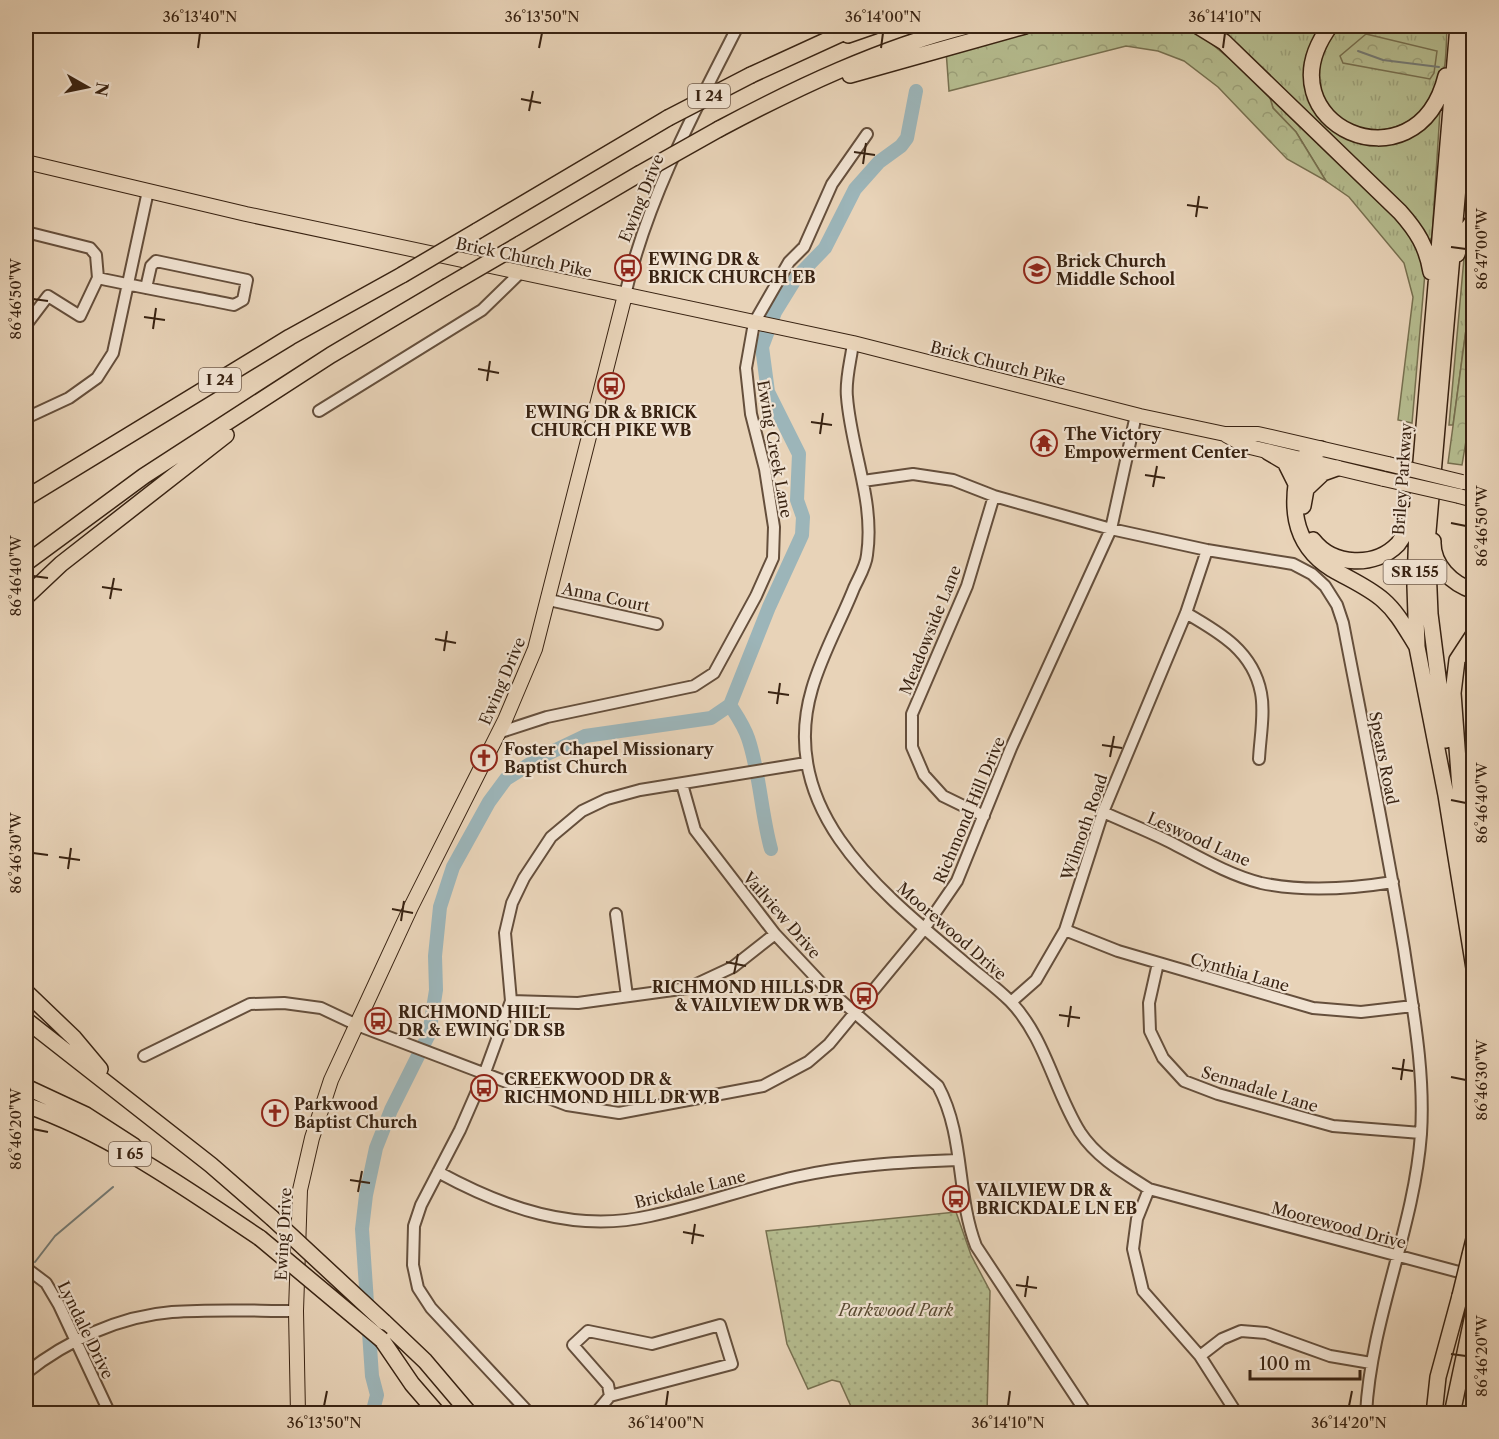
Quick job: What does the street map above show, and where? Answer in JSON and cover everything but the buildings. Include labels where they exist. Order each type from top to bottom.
[{"type":"highway","points":[[814,47],[858,26]]},
{"type":"highway","name":"I 24","points":[[26,500],[290,337],[402,275],[668,118],[751,75],[814,47],[874,26]]},
{"type":"highway","name":"I 24","points":[[26,563],[144,476],[248,411],[331,355],[639,174],[719,129],[818,78],[878,54],[967,26]]},
{"type":"highway","points":[[770,102],[930,51],[1025,26]]},
{"type":"highway","points":[[1198,26],[1224,42],[1418,233],[1428,254],[1435,294]]},
{"type":"highway","points":[[1330,26],[1317,49],[1312,73],[1319,106],[1340,129],[1352,135],[1379,139],[1409,129],[1435,107],[1464,27]]},
{"type":"highway","points":[[1464,27],[1473,77]]},
{"type":"highway","name":"Briley Parkway","points":[[1464,27],[1435,294],[1418,497],[1414,586],[1417,646],[1446,795],[1473,968]]},
{"type":"highway","name":"Briley Parkway","points":[[1464,27],[1447,310],[1426,543],[1427,581],[1443,724],[1473,897]]},
{"type":"highway","points":[[1447,310],[1459,249],[1473,220]]},
{"type":"highway","points":[[26,597],[61,564],[331,355]]},
{"type":"highway","points":[[1435,438],[1439,463],[1433,546],[1443,571],[1455,583],[1473,591]]},
{"type":"highway","points":[[1268,452],[1286,462],[1300,486],[1305,524],[1316,543],[1339,559],[1358,561],[1384,554],[1399,542],[1409,524],[1418,497]]},
{"type":"highway","points":[[1310,454],[1294,515],[1298,531],[1307,547],[1330,568],[1384,601],[1397,614],[1417,646]]},
{"type":"highway","points":[[1300,486],[1337,468]]},
{"type":"highway","points":[[1464,842],[1453,693],[1457,660],[1473,634]]},
{"type":"highway","points":[[26,992],[74,1038],[117,1090]]},
{"type":"highway","name":"I 65","points":[[26,1020],[211,1165],[272,1218],[424,1361],[470,1413]]},
{"type":"highway","points":[[26,1087],[86,1115],[165,1166],[228,1216]]},
{"type":"highway","name":"I 65","points":[[26,1105],[79,1127],[143,1161],[260,1238],[382,1340],[412,1384],[438,1413]]},
{"type":"highway","points":[[1434,1413],[1438,1377],[1473,1239]]},
{"type":"highway","points":[[1452,1413],[1473,1310]]},
{"type":"main road","name":"Brick Church Pike","points":[[26,162],[520,273],[853,343],[1136,415],[1225,434],[1258,434],[1310,454],[1337,468],[1473,500]]},
{"type":"main road","name":"Ewing Drive","points":[[298,1413],[296,1311],[300,1190],[312,1138],[331,1080],[411,907],[498,733],[532,657],[549,600],[625,295]]},
{"type":"main road","name":"Brick Church Pike","points":[[1225,434],[1246,446],[1268,452],[1310,454],[1388,464],[1468,483]]},
{"type":"street","name":"Ewing Drive","points":[[625,295],[646,222],[666,174],[738,26]]},
{"type":"street","name":"Ewing Creek Lane","points":[[498,733],[547,717],[694,686],[714,673],[756,596],[772,558],[774,527],[765,469],[751,414],[746,368],[757,323],[789,262],[804,247],[832,184],[867,134]]},
{"type":"street","points":[[26,418],[69,398],[97,378],[113,353],[148,191]]},
{"type":"street","points":[[26,232],[90,248],[96,255],[98,278],[80,316],[48,296],[26,325]]},
{"type":"street","points":[[98,278],[146,288],[234,305],[243,300],[248,280],[156,261],[151,266],[146,288]]},
{"type":"street","points":[[319,411],[482,310],[520,273]]},
{"type":"street","name":"Moorewood Drive","points":[[853,343],[846,394],[851,433],[868,514],[867,557],[812,688],[804,728],[806,763],[818,803],[838,839],[862,870],[924,929],[1011,1002],[1038,1041],[1081,1133],[1105,1160],[1149,1189],[1473,1276]]},
{"type":"street","name":"Richmond Hill Drive","points":[[144,1056],[250,1004],[284,1003],[321,1008],[357,1025],[567,1105],[619,1113],[763,1086],[808,1062],[829,1044],[924,929],[957,881],[1011,748],[1111,529],[1136,415]]},
{"type":"street","name":"Spears Road","points":[[862,481],[913,474],[953,480],[994,496],[1111,529],[1207,550],[1293,564],[1312,574],[1325,586],[1336,605],[1343,623],[1393,882],[1413,1006],[1421,1086],[1421,1133],[1414,1187],[1371,1363],[1366,1413]]},
{"type":"street","name":"Meadowside Lane","points":[[984,816],[943,796],[924,775],[912,747],[912,714],[967,586],[994,496]]},
{"type":"street","name":"Wilmoth Road","points":[[1011,1002],[1036,980],[1065,930],[1103,812],[1186,613],[1207,550]]},
{"type":"street","name":"Anna Court","points":[[549,600],[657,624]]},
{"type":"street","points":[[1186,613],[1227,637],[1247,659],[1261,693],[1259,759]]},
{"type":"street","points":[[530,1413],[431,1308],[418,1288],[413,1265],[414,1226],[484,1075],[511,1001],[505,933],[512,903],[551,837],[582,811],[607,799],[640,790],[806,763]]},
{"type":"street","name":"Vailview Drive","points":[[682,784],[695,830],[775,934],[821,983],[938,1086],[950,1107],[967,1222],[976,1246],[1087,1413]]},
{"type":"street","name":"Leswood Lane","points":[[1103,812],[1215,866],[1261,883],[1309,889],[1359,888],[1393,882]]},
{"type":"street","points":[[616,914],[627,996]]},
{"type":"street","name":"Cynthia Lane","points":[[1065,930],[1118,951],[1313,1008],[1361,1012],[1413,1006]]},
{"type":"street","points":[[511,1001],[578,1002],[688,988],[733,967],[775,934]]},
{"type":"street","name":"Sennadale Lane","points":[[1158,963],[1149,1002],[1150,1030],[1163,1058],[1184,1081],[1218,1094],[1333,1126],[1421,1133]]},
{"type":"street","name":"Brickdale Lane","points":[[438,1172],[504,1204],[539,1215],[598,1222],[649,1217],[794,1177],[844,1168],[888,1162],[958,1160]]},
{"type":"street","points":[[1149,1189],[1137,1220],[1133,1249],[1143,1292],[1200,1356],[1237,1413]]},
{"type":"street","name":"Lyndale Drive","points":[[26,1268],[46,1283],[59,1305],[74,1341],[110,1413]]},
{"type":"street","points":[[26,1373],[74,1341],[126,1321],[171,1312],[296,1311]]},
{"type":"street","points":[[595,1413],[610,1396],[732,1364],[720,1325],[652,1344],[588,1331],[573,1345],[608,1385],[610,1396]]},
{"type":"street","points":[[1200,1356],[1222,1339],[1241,1331],[1266,1333],[1330,1356],[1371,1363]]},
{"type":"green space","points":[[1045,26],[1184,26],[1194,29],[1268,91],[1273,108],[1296,132],[1326,181],[1287,159],[1218,87],[1184,61],[1158,51],[1126,46],[949,91],[946,50]]},
{"type":"green space","points":[[1213,26],[1324,26],[1309,55],[1319,115],[1330,127],[1345,137],[1372,144],[1440,111],[1432,237],[1429,242]]},
{"type":"green space","points":[[1336,26],[1447,26],[1444,72],[1435,97],[1411,120],[1396,127],[1380,130],[1364,129],[1350,125],[1337,116],[1326,102],[1318,83],[1317,73],[1321,53]]},
{"type":"green space","points":[[1366,34],[1437,51],[1434,73],[1430,79],[1343,63],[1340,56]]},
{"type":"green space","points":[[1268,91],[1400,216],[1426,261],[1412,423],[1398,420],[1413,297],[1404,263],[1349,197],[1326,181],[1296,132],[1273,108]]},
{"type":"green space","points":[[1473,113],[1474,207],[1472,208],[1469,205]]},
{"type":"green space","points":[[1473,233],[1473,278],[1453,425],[1449,425],[1464,258]]},
{"type":"green space","points":[[1473,278],[1473,437],[1467,435],[1462,465],[1448,463]]},
{"type":"green space","name":"Parkwood Park","points":[[956,1212],[971,1255],[990,1291],[987,1413],[854,1413],[840,1382],[832,1380],[808,1389],[787,1344],[766,1231]]},
{"type":"waterway","points":[[1358,51],[1383,60],[1439,67]]},
{"type":"waterway","points":[[372,1414],[377,1395],[372,1376],[362,1229],[366,1195],[376,1148],[391,1110],[429,1034],[436,990],[435,956],[440,907],[453,867],[489,802],[506,779],[541,757],[585,736],[711,718],[730,705],[769,607],[802,535],[803,517],[797,500],[799,454],[768,392],[762,347],[775,312],[796,278],[825,248],[855,189],[879,162],[901,146],[907,138],[916,91]]},
{"type":"waterway","points":[[730,705],[744,729],[752,751],[771,849]]},
{"type":"waterway","points":[[35,1262],[55,1236],[113,1187]]},
{"type":"place","name":"EWING DR & BRICK CHURCH EB","points":[[628,268]]},
{"type":"place","name":"Brick Church Middle School","points":[[1037,270]]},
{"type":"place","name":"EWING DR & BRICK CHURCH PIKE WB","points":[[611,386]]},
{"type":"place","name":"The Victory Empowerment Center","points":[[1044,443]]},
{"type":"place","name":"Foster Chapel Missionary Baptist Church","points":[[484,758]]},
{"type":"place","name":"RICHMOND HILLS DR & VAILVIEW DR WB","points":[[864,996]]},
{"type":"place","name":"RICHMOND HILL DR & EWING DR SB","points":[[378,1021]]},
{"type":"place","name":"CREEKWOOD DR & RICHMOND HILL DR WB","points":[[484,1088]]},
{"type":"place","name":"Parkwood Baptist Church","points":[[275,1113]]},
{"type":"place","name":"VAILVIEW DR & BRICKDALE LN EB","points":[[956,1199]]}]
